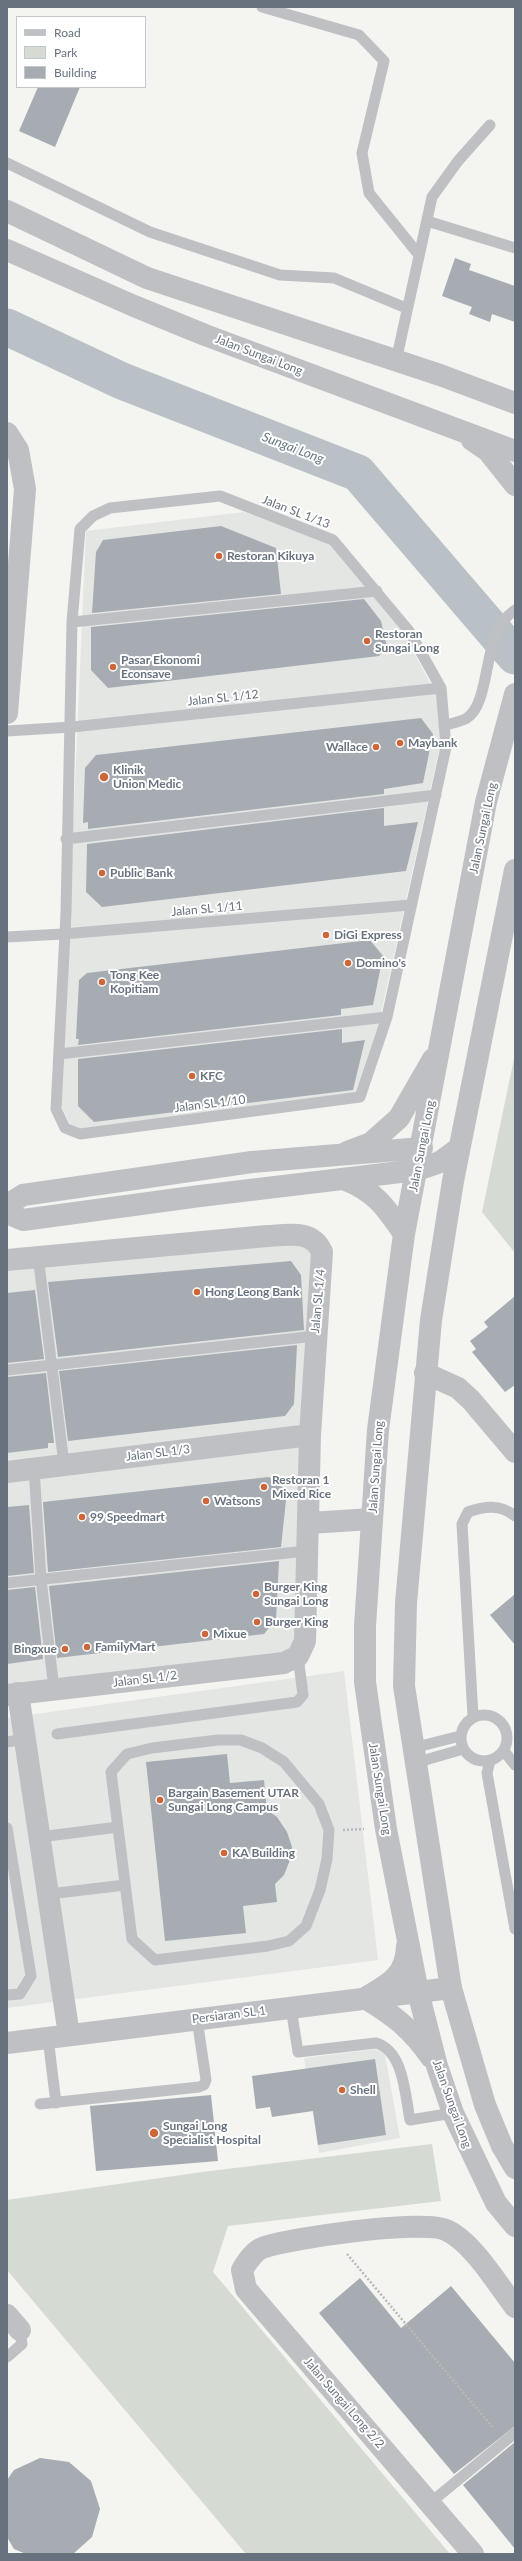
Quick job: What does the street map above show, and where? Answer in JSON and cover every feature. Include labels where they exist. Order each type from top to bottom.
[{"type":"street","points":[[7,211],[147,278],[396,361],[515,403]]},
{"type":"street","name":"Jalan Sungai Long","points":[[7,250],[134,306],[515,451]]},
{"type":"street","points":[[134,306],[147,278]]},
{"type":"street","points":[[456,429],[488,451],[515,486]]},
{"type":"street","points":[[7,433],[18,450],[25,489],[7,713]]},
{"type":"street","name":"Jalan Sungai Long","points":[[515,694],[486,802],[442,1044],[404,1234],[378,1430],[364,1626],[365,1682],[386,1829],[418,1992],[437,2066],[452,2112],[472,2158],[496,2203],[515,2226]]},
{"type":"street","points":[[515,870],[453,1180],[431,1320],[425,1373],[406,1603],[404,1686],[451,1988],[485,2104],[502,2146],[515,2168]]},
{"type":"street","points":[[347,1152],[371,1143],[399,1118],[442,1044]]},
{"type":"street","points":[[7,1205],[23,1196],[252,1162],[347,1152],[376,1153],[422,1148],[440,1162],[453,1180]]},
{"type":"street","points":[[7,1213],[23,1220],[278,1186],[346,1180],[417,1170],[440,1162],[460,1148]]},
{"type":"street","points":[[346,1180],[364,1188],[382,1203],[404,1234]]},
{"type":"street","name":"Jalan SL 1/4","points":[[7,1260],[267,1236],[306,1235],[316,1242],[322,1252],[315,1336],[310,1435],[305,1641],[291,1660]]},
{"type":"street","points":[[425,1373],[458,1388],[472,1400],[515,1452]]},
{"type":"street","name":"Jalan SL 1/3","points":[[7,1472],[310,1435]]},
{"type":"street","points":[[309,1523],[372,1519]]},
{"type":"street","name":"Jalan SL 1/2","points":[[12,1694],[291,1660]]},
{"type":"street","points":[[12,1694],[16,1740],[40,1837],[69,2035]]},
{"type":"street","points":[[407,1938],[406,1960],[400,1972],[390,1984],[365,1998],[401,2022],[414,2034],[437,2066]]},
{"type":"street","name":"Persiaran SL 1","points":[[7,2043],[451,1988]]},
{"type":"street","points":[[330,2233],[425,2227],[446,2230],[463,2241],[515,2307]]},
{"type":"street","name":"Jalan Sungai Long 2/2","points":[[330,2233],[261,2249],[249,2258],[242,2270],[246,2288],[472,2554]]},
{"type":"lane","points":[[262,7],[359,35],[384,61],[362,153],[369,192],[419,255]]},
{"type":"lane","points":[[396,361],[406,308],[417,275],[419,255],[432,197],[458,161],[490,125]]},
{"type":"lane","points":[[7,164],[150,232],[280,275],[334,278],[406,308]]},
{"type":"lane","points":[[427,221],[515,248]]},
{"type":"lane","name":"Jalan SL 1/13","points":[[72,622],[80,530],[93,516],[110,508],[220,496],[333,540],[409,631],[441,688]]},
{"type":"lane","points":[[377,591],[72,622],[72,727],[66,839],[66,913],[63,934],[59,1054],[387,1017],[410,905],[446,747],[441,688]]},
{"type":"lane","points":[[444,726],[468,718],[481,696],[488,655],[504,617],[515,610]]},
{"type":"lane","name":"Jalan SL 1/12","points":[[7,731],[72,727],[441,688]]},
{"type":"lane","points":[[66,839],[436,796]]},
{"type":"lane","name":"Jalan SL 1/11","points":[[7,937],[63,934],[410,905]]},
{"type":"lane","name":"Jalan SL 1/10","points":[[59,1054],[56,1109],[65,1128],[80,1134],[360,1097],[387,1017]]},
{"type":"lane","points":[[38,1256],[64,1464]]},
{"type":"lane","points":[[7,1370],[315,1336]]},
{"type":"lane","points":[[34,1468],[41,1579],[54,1689]]},
{"type":"lane","points":[[473,1716],[462,1524],[468,1512],[484,1506],[506,1509],[515,1516]]},
{"type":"lane","points":[[7,1583],[306,1551]]},
{"type":"lane","points":[[57,1734],[297,1702],[303,1695],[291,1660]]},
{"type":"lane","points":[[490,1761],[472,1758],[463,1749],[460,1736],[464,1725],[473,1716],[488,1714],[502,1722],[508,1736],[504,1751],[490,1761],[487,1773],[515,1928]]},
{"type":"lane","points":[[414,1755],[460,1736]]},
{"type":"lane","points":[[241,1740],[262,1748],[284,1762],[319,1804],[329,1830],[327,1859],[320,1890],[306,1926],[289,1941],[268,1946],[155,1960],[132,1939],[111,1772],[127,1754],[203,1742],[241,1740]]},
{"type":"lane","points":[[414,1755],[463,1749]]},
{"type":"lane","points":[[504,1751],[515,1765]]},
{"type":"lane","points":[[40,1837],[118,1827]]},
{"type":"lane","points":[[7,1828],[31,1976],[20,1994],[7,1995]]},
{"type":"lane","points":[[49,1894],[125,1885]]},
{"type":"lane","points":[[291,2008],[298,2052],[376,2043],[384,2045],[395,2056],[410,2120],[452,2112]]},
{"type":"lane","points":[[40,2104],[199,2088],[204,2085],[206,2080],[197,2019]]},
{"type":"lane","points":[[48,2038],[56,2103]]},
{"type":"lane","points":[[7,2357],[22,2344],[13,2323]]},
{"type":"lane","points":[[430,2503],[515,2433]]},
{"type":"path","points":[[329,1830],[386,1829]]},
{"type":"path","points":[[330,2233],[505,2442]]},
{"type":"shaded area","points":[[244,512],[329,543],[403,632],[437,696],[440,746],[378,1027],[355,1093],[82,1129],[70,1124],[61,1105],[86,531]]},
{"type":"shaded area","points":[[307,1242],[314,1254],[296,1642],[285,1653],[7,1686],[7,1271],[236,1247]]},
{"type":"shaded area","points":[[344,1671],[378,1960],[7,2008],[7,1718]]},
{"type":"shaded area","name":"Shell","points":[[376,2049],[385,2055],[400,2138],[319,2153],[304,2058]]},
{"type":"green space","points":[[515,1054],[515,1253],[482,1212]]},
{"type":"green space","points":[[432,2144],[441,2201],[228,2226],[213,2272],[450,2554],[246,2554],[7,2270],[7,2200],[202,2172]]},
{"type":"building","points":[[38,88],[80,88],[55,147],[19,131]]},
{"type":"building","points":[[455,258],[471,264],[469,270],[515,286],[515,322],[492,314],[490,322],[469,314],[472,307],[442,296]]},
{"type":"building","points":[[221,526],[276,548],[281,594],[92,613],[96,552],[103,540]]},
{"type":"building","points":[[364,599],[381,621],[387,647],[379,656],[108,688],[91,670],[91,627]]},
{"type":"building","points":[[421,718],[433,734],[423,783],[384,789],[384,794],[88,829],[88,822],[83,823],[85,768],[96,755]]},
{"type":"building","points":[[384,808],[384,826],[418,822],[406,871],[102,907],[86,892],[87,844]]},
{"type":"building","points":[[370,940],[383,956],[373,1005],[341,1009],[341,1015],[78,1045],[79,1039],[76,1039],[79,980],[87,973]]},
{"type":"building","points":[[342,1029],[342,1043],[365,1040],[353,1090],[94,1122],[78,1106],[78,1059]]},
{"type":"building","points":[[291,1261],[301,1275],[304,1330],[58,1357],[48,1282]]},
{"type":"building","points":[[35,1290],[44,1359],[7,1363],[7,1293]]},
{"type":"building","points":[[515,1296],[515,1385],[505,1392],[472,1352],[476,1349],[470,1341],[488,1327],[484,1322]]},
{"type":"building","points":[[297,1345],[294,1404],[285,1416],[68,1441],[59,1371]]},
{"type":"building","points":[[46,1373],[54,1443],[48,1443],[48,1448],[7,1453],[7,1377]]},
{"type":"building","points":[[269,1477],[287,1491],[281,1547],[48,1572],[43,1502]]},
{"type":"building","points":[[29,1505],[34,1573],[7,1576],[7,1507]]},
{"type":"building","points":[[279,1561],[276,1619],[264,1634],[57,1658],[49,1586]]},
{"type":"building","points":[[35,1587],[43,1659],[7,1664],[7,1590]]},
{"type":"building","points":[[515,1594],[515,1645],[490,1615]]},
{"type":"building","name":"KA Building","points":[[227,1754],[230,1783],[264,1780],[267,1810],[277,1817],[287,1832],[292,1847],[290,1860],[284,1875],[275,1884],[277,1902],[243,1906],[246,1933],[165,1941],[146,1762]]},
{"type":"building","name":"Shell","points":[[375,2059],[386,2135],[318,2145],[313,2111],[272,2117],[270,2107],[256,2109],[252,2076]]},
{"type":"building","name":"Sungai Long Specialist Hospital","points":[[211,2095],[218,2161],[96,2171],[90,2106]]},
{"type":"building","points":[[360,2278],[401,2328],[451,2286],[515,2363],[515,2426],[454,2474],[319,2313]]},
{"type":"building","points":[[515,2442],[515,2549],[463,2485]]},
{"type":"building","points":[[40,2458],[69,2462],[91,2481],[100,2509],[92,2537],[73,2554],[26,2554],[14,2549],[7,2537],[7,2480],[14,2470]]},
{"type":"waterway","name":"Sungai Long","points":[[7,327],[122,381],[358,473],[515,656]]},
{"type":"place","name":"Restoran Kikuya","points":[[219,556]]},
{"type":"place","name":"Restoran Sungai Long","points":[[367,641]]},
{"type":"place","name":"Pasar Ekonomi Econsave","points":[[113,667]]},
{"type":"place","name":"Maybank","points":[[400,743]]},
{"type":"place","name":"Wallace","points":[[376,747]]},
{"type":"place","name":"Klinik Union Medic","points":[[104,777]]},
{"type":"place","name":"Public Bank","points":[[102,873]]},
{"type":"place","name":"DiGi Express","points":[[326,935]]},
{"type":"place","name":"Domino's","points":[[348,963]]},
{"type":"place","name":"Tong Kee Kopitiam","points":[[102,982]]},
{"type":"place","name":"KFC","points":[[192,1076]]},
{"type":"place","name":"Hong Leong Bank","points":[[197,1292]]},
{"type":"place","name":"Restoran 1 Mixed Rice","points":[[264,1487]]},
{"type":"place","name":"Watsons","points":[[206,1501]]},
{"type":"place","name":"99 Speedmart","points":[[82,1517]]},
{"type":"place","name":"Burger King Sungai Long","points":[[256,1594]]},
{"type":"place","name":"Burger King","points":[[257,1622]]},
{"type":"place","name":"Mixue","points":[[205,1634]]},
{"type":"place","name":"FamilyMart","points":[[87,1647]]},
{"type":"place","name":"Bingxue","points":[[65,1649]]},
{"type":"place","name":"Bargain Basement UTAR Sungai Long Campus","points":[[160,1800]]},
{"type":"place","name":"KA Building","points":[[224,1853]]},
{"type":"place","name":"Shell","points":[[342,2090]]},
{"type":"place","name":"Sungai Long Specialist Hospital","points":[[154,2133]]}]
